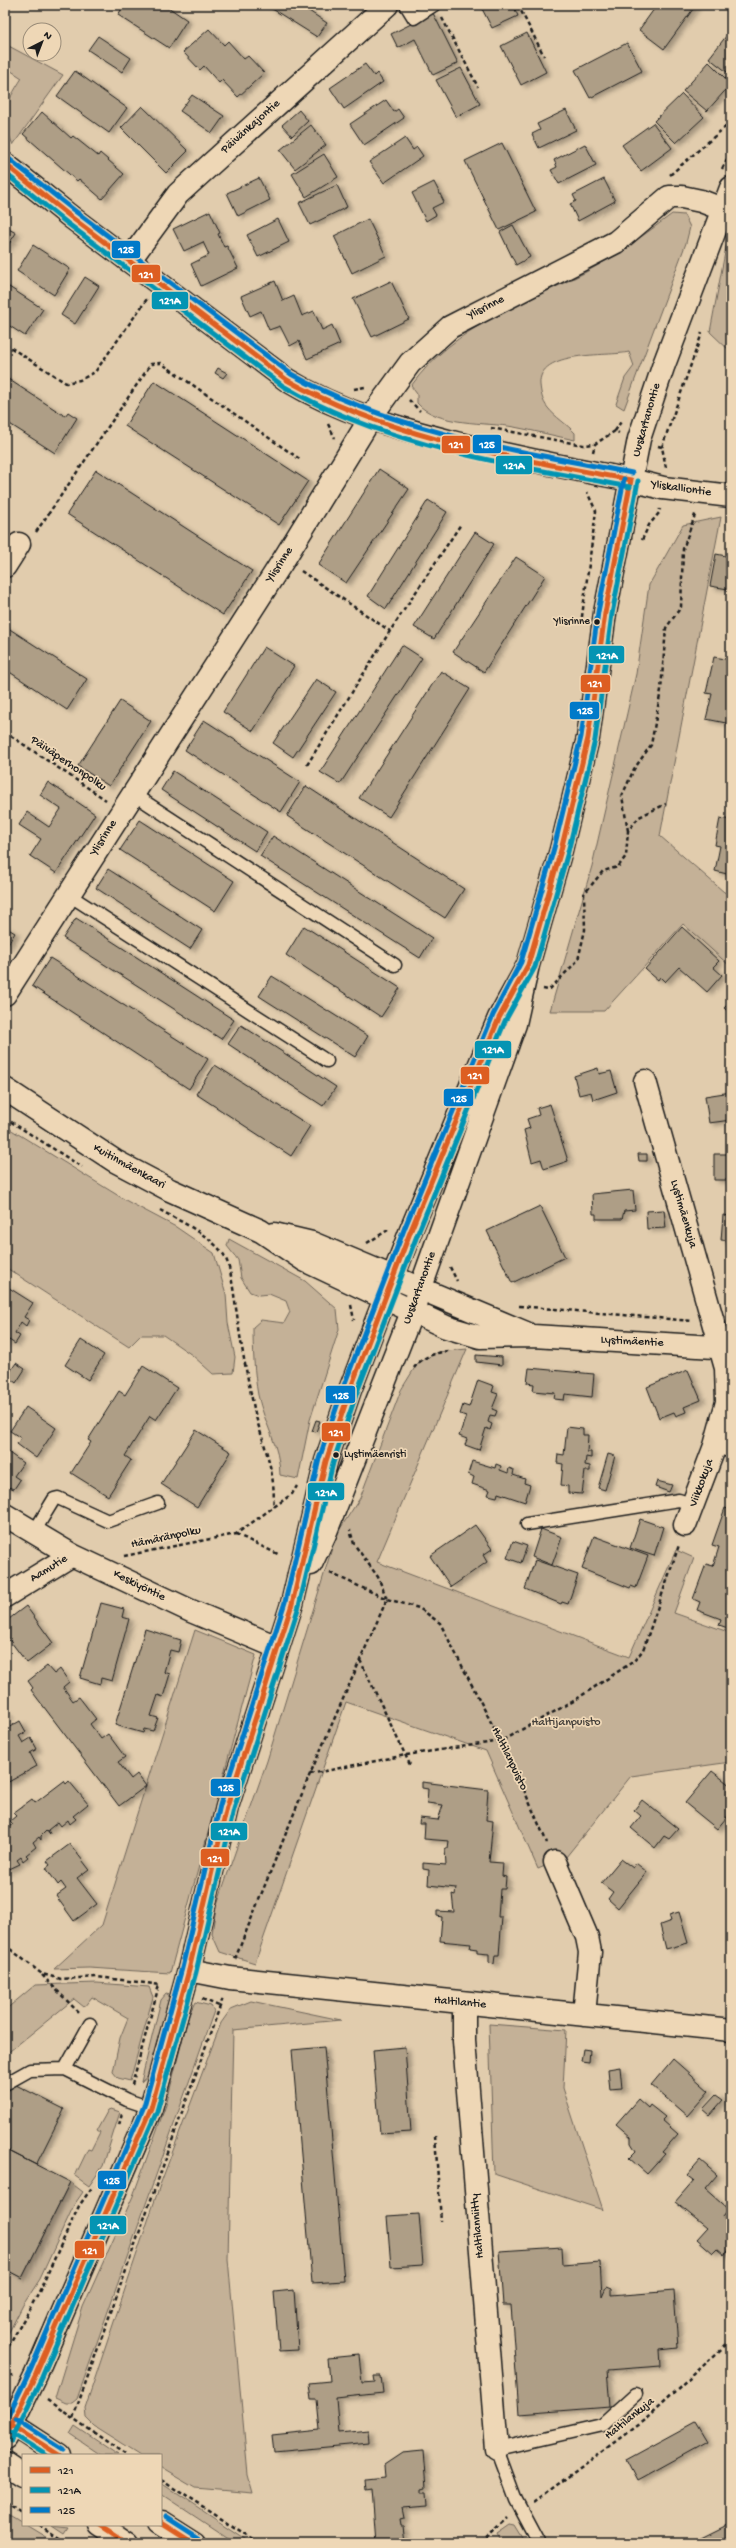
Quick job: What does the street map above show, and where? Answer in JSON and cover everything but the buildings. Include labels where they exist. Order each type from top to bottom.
[{"type":"street","name":"Päivänkajontie","points":[[129,261],[162,213],[178,194],[387,5]]},
{"type":"street","name":"Yliskalliontie","points":[[5,164],[129,261],[287,380],[313,396],[370,419],[506,455],[632,480],[663,488],[731,496]]},
{"type":"street","name":"Uuskartanontie","points":[[292,1604],[325,1534],[412,1312],[515,1024],[528,965],[562,850],[588,738],[605,613],[639,439],[663,367],[731,188]]},
{"type":"street","name":"Ylisrinne","points":[[5,994],[284,559],[370,419],[410,363],[450,327],[616,242],[669,197],[682,197],[722,209]]},
{"type":"street","points":[[5,566],[19,544]]},
{"type":"street","name":"Uuskartanontie","points":[[7,2428],[36,2374],[151,2108],[189,1970],[227,1807],[292,1604],[326,1461],[350,1390],[393,1276],[499,1018],[528,965]]},
{"type":"street","name":"Lystimäenkuja","points":[[645,1082],[714,1323],[726,1348]]},
{"type":"street","name":"Kuitinmäenkaari","points":[[5,1089],[115,1161],[170,1190],[261,1231],[304,1260],[384,1299]]},
{"type":"street","name":"Kuitinmäenkaari","points":[[261,1231],[312,1243],[364,1252],[393,1276]]},
{"type":"street","name":"Lystimäentie","points":[[393,1276],[533,1336]]},
{"type":"street","name":"Lystimäentie","points":[[384,1299],[446,1326],[480,1337],[533,1336],[726,1348]]},
{"type":"street","name":"Viikkokuja","points":[[685,1525],[723,1449],[727,1402],[726,1348]]},
{"type":"street","name":"Keskiyöntie","points":[[5,1515],[72,1555],[103,1568],[191,1611],[277,1647]]},
{"type":"street","name":"Aamutie","points":[[5,1596],[72,1555]]},
{"type":"street","points":[[556,1862],[587,1937],[590,1952],[584,2015]]},
{"type":"street","name":"Haltilantie","points":[[189,1970],[230,1978],[731,2030]]},
{"type":"street","name":"Haltilanniitty","points":[[464,2003],[464,2040],[496,2449]]},
{"type":"street","points":[[7,2428],[57,2454]]},
{"type":"street","points":[[5,2463],[22,2474]]},
{"type":"street","points":[[162,2523],[194,2543]]},
{"type":"street","points":[[102,2526],[127,2543]]},
{"type":"lane","points":[[406,5],[414,18],[436,8]]},
{"type":"lane","points":[[127,802],[395,965]]},
{"type":"lane","points":[[69,894],[327,1061]]},
{"type":"lane","points":[[34,1532],[54,1499],[58,1498],[108,1521],[158,1503]]},
{"type":"lane","points":[[527,1524],[679,1500],[694,1505]]},
{"type":"lane","points":[[65,2069],[90,2024]]},
{"type":"lane","points":[[5,2084],[30,2070],[65,2069],[127,2100],[151,2108]]},
{"type":"lane","points":[[539,2543],[516,2500],[496,2449],[602,2425],[636,2394]]},
{"type":"path","points":[[518,5],[544,56]]},
{"type":"path","points":[[436,8],[478,87]]},
{"type":"path","points":[[5,344],[66,383],[80,380],[95,372],[148,297]]},
{"type":"path","points":[[666,467],[662,447],[702,333]]},
{"type":"path","points":[[19,544],[29,542],[151,364],[161,363],[301,460]]},
{"type":"path","points":[[350,390],[362,388],[374,381],[406,396],[423,413]]},
{"type":"path","points":[[484,427],[583,445],[595,444],[614,431],[662,447]]},
{"type":"path","points":[[581,626],[596,511],[586,490],[595,444]]},
{"type":"path","points":[[538,989],[549,990],[578,960],[585,930],[584,894],[603,871],[618,867],[626,856],[628,831],[622,796],[634,769],[651,745],[661,690],[666,628],[680,607],[683,549],[703,492]]},
{"type":"path","points":[[307,765],[390,631],[461,524]]},
{"type":"path","points":[[284,559],[390,631]]},
{"type":"path","name":"Päiväperhonpolku","points":[[5,732],[127,802]]},
{"type":"path","points":[[628,831],[639,817],[666,804]]},
{"type":"path","points":[[5,1118],[84,1168]]},
{"type":"path","points":[[159,1210],[202,1234],[224,1256],[232,1285],[240,1338],[255,1412],[270,1467],[275,1493],[273,1508]]},
{"type":"path","points":[[362,1241],[364,1252],[394,1225]]},
{"type":"path","points":[[355,1284],[350,1303],[355,1325]]},
{"type":"path","points":[[513,1306],[714,1323]]},
{"type":"path","points":[[437,1352],[446,1326]]},
{"type":"path","points":[[413,1370],[417,1364]]},
{"type":"path","points":[[280,1555],[236,1534],[292,1494],[300,1483]]},
{"type":"path","points":[[310,1774],[406,1755],[501,1741],[572,1702],[634,1661],[643,1650],[685,1525]]},
{"type":"path","points":[[125,2454],[73,2418],[230,1978],[238,1951],[310,1774],[387,1599],[378,1577],[354,1544],[349,1526]]},
{"type":"path","name":"Hämäränpolku","points":[[103,1568],[123,1556],[236,1534]]},
{"type":"path","name":"Haltilanpuisto","points":[[330,1572],[387,1599],[419,1608],[440,1623],[501,1741],[556,1862]]},
{"type":"path","points":[[360,1660],[411,1766]]},
{"type":"path","points":[[5,1945],[42,1974],[90,2024]]},
{"type":"path","points":[[42,1974],[61,1979],[98,1977],[159,1985],[219,2006]]},
{"type":"path","points":[[118,2129],[159,1985]]},
{"type":"path","points":[[435,2136],[441,2221]]},
{"type":"path","points":[[5,2353],[39,2292],[79,2206],[96,2181]]},
{"type":"path","name":"Haltilankuja","points":[[533,2502],[647,2418],[731,2340]]},
{"type":"path","points":[[162,2481],[259,2543]]},
{"type":"path","points":[[5,2503],[22,2513]]},
{"type":"path","points":[[480,2543],[507,2518]]},
{"type":"path","points":[[41,2526],[67,2543]]},
{"type":"path","points":[[52,2543],[53,2534]]},
{"type":"green space","points":[[5,44],[22,53],[22,62],[39,62],[63,75],[13,145],[7,125],[6,110],[8,103],[22,78],[5,67]]},
{"type":"green space","points":[[672,214],[684,215],[690,227],[686,243],[624,409],[616,404],[625,378],[634,366],[629,352],[591,355],[561,360],[550,365],[542,373],[540,385],[544,403],[575,433],[575,440],[503,425],[462,422],[449,419],[437,416],[417,403],[417,394],[411,386],[429,365],[448,347],[491,318],[586,272],[609,259]]},
{"type":"green space","points":[[731,237],[731,352],[710,332],[726,247]]},
{"type":"green space","points":[[721,517],[660,836],[724,892],[731,894],[731,967],[683,924],[604,1011],[550,1011],[592,866],[636,674],[649,585],[683,525]]},
{"type":"green space","points":[[5,1126],[127,1201],[176,1227],[214,1253],[226,1294],[228,1323],[235,1357],[233,1373],[213,1374],[192,1355],[163,1335],[141,1335],[129,1347],[5,1267]]},
{"type":"green space","points":[[229,1239],[305,1281],[337,1309],[339,1329],[310,1420],[298,1479],[280,1475],[275,1444],[258,1395],[254,1352],[253,1327],[261,1320],[284,1323],[290,1312],[286,1301],[269,1294],[259,1295],[250,1292],[241,1278],[238,1260],[227,1246]]},
{"type":"green space","name":"Haltijanpuisto","points":[[467,1349],[377,1562],[629,1657],[676,1550],[694,1558],[674,1613],[731,1633],[731,1762],[631,1776],[566,1857],[538,1869],[486,1751],[346,1702],[255,1963],[220,1952],[212,1934],[216,1907],[267,1761],[336,1535],[360,1498],[401,1390],[417,1364],[437,1352]]},
{"type":"green space","points":[[195,1630],[256,1655],[170,1973],[89,1968],[54,1969],[102,1925]]},
{"type":"green space","points":[[97,1983],[149,1987],[153,1997],[130,2081],[118,2078],[113,2072],[120,2038],[128,2018],[92,1997],[84,2007],[74,1999],[5,2055],[5,2010],[35,1985]]},
{"type":"green space","points":[[166,1994],[170,1995],[153,2068],[150,2074],[141,2082],[161,2000]]},
{"type":"green space","points":[[251,2001],[341,2020],[233,2030],[228,2259],[248,2475],[253,2493],[195,2488],[162,2469],[162,2454],[138,2454],[94,2426],[86,2418],[85,2408],[160,2185],[221,2023],[231,2009]]},
{"type":"green space","points":[[195,2002],[211,2006],[214,2011],[77,2399],[72,2403],[66,2403],[55,2398],[83,2307],[133,2196],[166,2105],[188,2017]]},
{"type":"green space","points":[[489,2024],[566,2030],[563,2088],[603,2210],[494,2174]]},
{"type":"green space","points":[[111,2109],[120,2112],[103,2166],[89,2186],[75,2176],[88,2149],[91,2150],[100,2132],[97,2130],[108,2110]]},
{"type":"green space","points":[[70,2182],[83,2192],[74,2205],[40,2279],[23,2305],[5,2340],[5,2269],[22,2278]]},
{"type":"green space","points":[[75,2426],[117,2454],[100,2454],[70,2434]]},
{"type":"green space","points":[[162,2484],[251,2543],[235,2543],[162,2495]]},
{"type":"green space","points":[[5,2515],[11,2516],[22,2523],[22,2526],[28,2526],[49,2539],[49,2543],[5,2543]]},
{"type":"green space","points":[[510,2525],[515,2526],[523,2539],[522,2543],[496,2543],[500,2540],[497,2534]]},
{"type":"green space","points":[[54,2526],[68,2527],[64,2533]]},
{"type":"transit line","name":"125","points":[[9,159],[75,211],[291,374],[331,394],[372,411],[414,425],[501,447],[632,473]]},
{"type":"transit line","name":"121","points":[[5,164],[71,217],[287,380],[327,400],[368,417],[411,432],[454,444],[499,454],[631,480]]},
{"type":"transit line","name":"121A","points":[[5,173],[67,223],[283,386],[323,407],[364,424],[407,439],[451,451],[541,471],[630,487]]},
{"type":"transit line","name":"125","points":[[5,2422],[30,2371],[144,2106],[182,1968],[220,1805],[285,1602],[319,1459],[343,1388],[405,1227],[493,1015],[521,962],[554,848],[581,737],[598,612],[624,479]]},
{"type":"transit line","name":"121","points":[[5,2438],[36,2374],[151,2108],[189,1970],[227,1807],[292,1604],[326,1461],[350,1390],[411,1230],[499,1018],[528,965],[561,850],[588,738],[605,613],[631,480]]},
{"type":"transit line","name":"121A","points":[[11,2441],[42,2377],[157,2111],[196,1972],[234,1809],[299,1606],[333,1463],[357,1392],[418,1233],[505,1021],[535,967],[568,852],[595,740],[612,614],[638,481]]},
{"type":"transit line","name":"125","points":[[16,2419],[63,2449]]},
{"type":"transit line","name":"121","points":[[12,2425],[57,2454]]},
{"type":"transit line","name":"121A","points":[[8,2431],[44,2454]]},
{"type":"transit line","name":"125","points":[[165,2516],[198,2537]]},
{"type":"transit line","name":"121","points":[[162,2523],[194,2543]]},
{"type":"transit line","name":"121","points":[[102,2526],[127,2543]]},
{"type":"place","name":"Ylisrinne","points":[[597,622]]},
{"type":"place","name":"Lystimäenristi","points":[[336,1455]]}]
